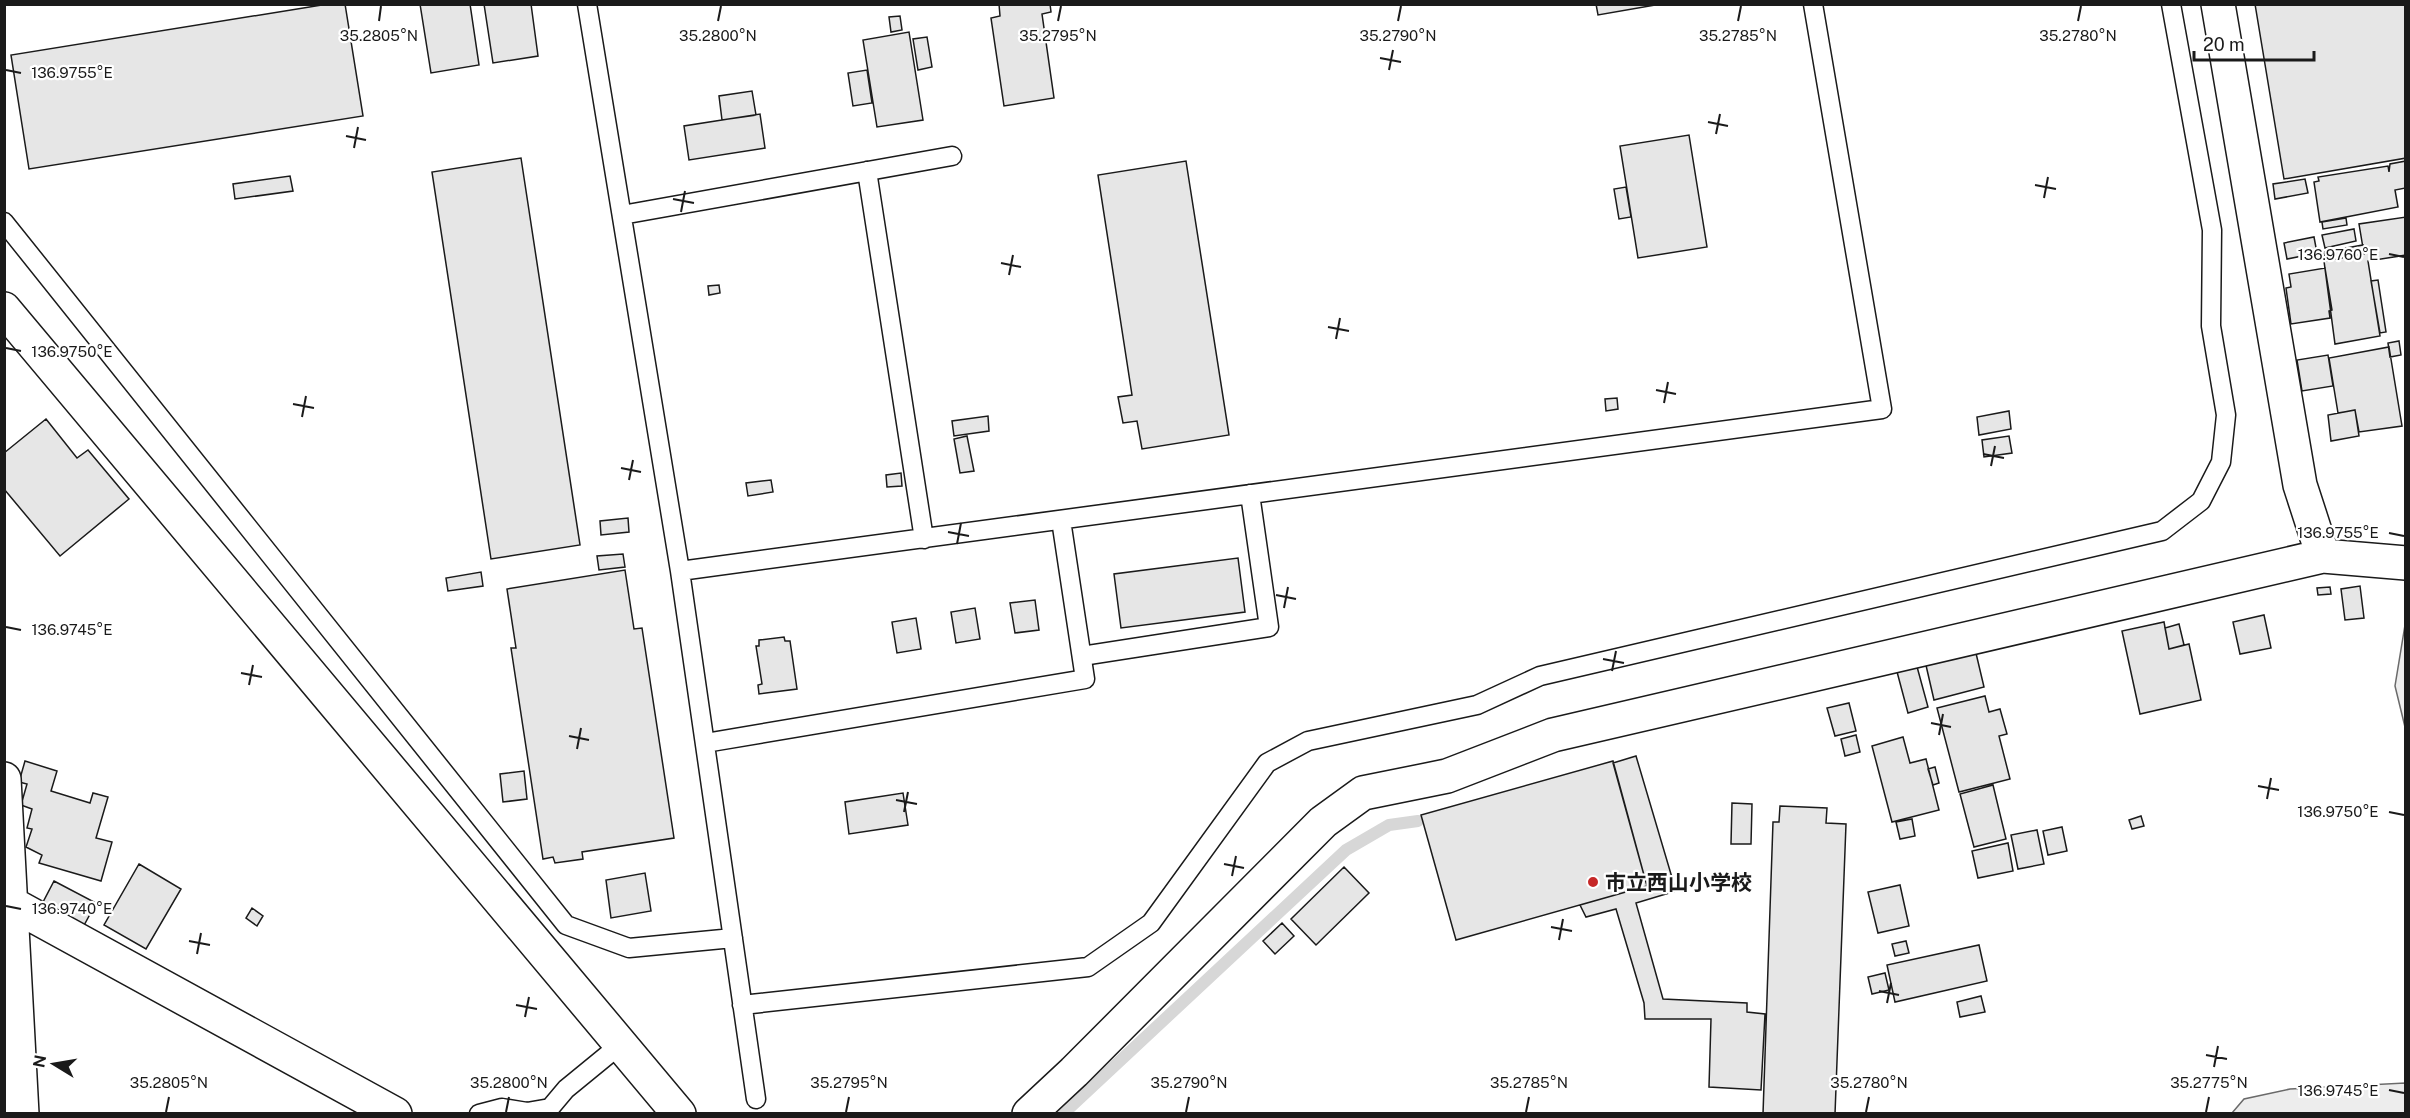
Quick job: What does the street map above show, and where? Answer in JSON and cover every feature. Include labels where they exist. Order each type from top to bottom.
[{"type":"street","points":[[2218,4],[2300,485],[2323,556]]},
{"type":"street","points":[[4,309],[679,1113]]},
{"type":"street","points":[[1029,1113],[1074,1072],[1323,822],[1363,793],[1447,776],[1553,735],[2323,556],[2406,563]]},
{"type":"street","points":[[4,779],[22,1113]]},
{"type":"street","points":[[12,904],[395,1113]]},
{"type":"lane","points":[[587,4],[680,571],[756,1099]]},
{"type":"lane","points":[[680,571],[1882,409],[1813,4]]},
{"type":"lane","points":[[742,1005],[1088,967],[1151,923],[1268,763],[1308,741],[1477,705],[1540,676],[2162,531],[2201,501],[2221,462],[2226,416],[2211,326],[2212,230],[2171,4]]},
{"type":"lane","points":[[622,215],[952,156]]},
{"type":"lane","points":[[867,171],[924,538]]},
{"type":"lane","points":[[4,222],[566,926],[628,948],[733,938]]},
{"type":"lane","points":[[1082,656],[1269,627],[1250,494]]},
{"type":"lane","points":[[705,743],[1085,678],[1060,520]]},
{"type":"lane","points":[[479,1113],[502,1108],[527,1112],[550,1108],[566,1089],[621,1044]]},
{"type":"shaded area","points":[[2405,625],[2405,727],[2395,686]]},
{"type":"shaded area","points":[[2405,1083],[2405,1113],[2232,1113],[2244,1099],[2290,1089]]},
{"type":"building","points":[[328,4],[345,4],[363,116],[29,169],[11,55]]},
{"type":"building","points":[[420,4],[470,4],[479,65],[431,73]]},
{"type":"building","points":[[484,4],[531,4],[538,56],[493,63]]},
{"type":"building","points":[[999,4],[1050,4],[1051,12],[1042,14],[1054,98],[1004,106],[991,18],[1000,16]]},
{"type":"building","points":[[1596,4],[1661,4],[1598,15]]},
{"type":"building","points":[[2255,4],[2406,4],[2406,158],[2284,179]]},
{"type":"building","points":[[900,16],[902,30],[891,32],[889,17]]},
{"type":"building","points":[[909,32],[923,120],[877,127],[863,40]]},
{"type":"building","points":[[927,37],[932,67],[918,70],[913,39]]},
{"type":"building","points":[[867,70],[872,103],[853,106],[848,73]]},
{"type":"building","points":[[752,91],[756,115],[722,120],[719,96]]},
{"type":"building","points":[[760,114],[765,148],[689,160],[684,126]]},
{"type":"building","points":[[1689,135],[1707,247],[1638,258],[1620,146]]},
{"type":"building","points":[[521,158],[580,545],[491,559],[432,172]]},
{"type":"building","points":[[1186,161],[1229,435],[1142,449],[1137,421],[1123,423],[1118,397],[1132,395],[1098,175]]},
{"type":"building","points":[[2406,161],[2406,191],[2405,188],[2395,190],[2398,207],[2320,222],[2314,182],[2319,181],[2318,177],[2388,166],[2389,172],[2390,164]]},
{"type":"building","points":[[290,176],[293,191],[235,199],[233,184]]},
{"type":"building","points":[[2305,179],[2308,193],[2275,199],[2273,184]]},
{"type":"building","points":[[1626,187],[1631,217],[1619,219],[1614,189]]},
{"type":"building","points":[[2406,217],[2406,255],[2368,261],[2380,336],[2335,344],[2324,261],[2364,254],[2359,224]]},
{"type":"building","points":[[2346,218],[2347,225],[2323,229],[2322,222]]},
{"type":"building","points":[[2354,229],[2356,241],[2325,248],[2322,235]]},
{"type":"building","points":[[2314,237],[2317,253],[2287,259],[2284,243]]},
{"type":"building","points":[[2363,245],[2364,254],[2326,261],[2324,252]]},
{"type":"building","points":[[2325,268],[2332,310],[2329,311],[2330,318],[2291,324],[2286,288],[2291,287],[2289,274]]},
{"type":"building","points":[[2378,280],[2386,332],[2380,333],[2371,281]]},
{"type":"building","points":[[719,285],[720,293],[709,295],[708,286]]},
{"type":"building","points":[[2399,341],[2401,355],[2390,357],[2388,343]]},
{"type":"building","points":[[2389,347],[2402,426],[2359,432],[2355,410],[2338,413],[2329,358]]},
{"type":"building","points":[[2328,355],[2333,386],[2302,391],[2297,360]]},
{"type":"building","points":[[1617,398],[1618,409],[1606,411],[1605,399]]},
{"type":"building","points":[[2355,410],[2359,436],[2331,441],[2328,415]]},
{"type":"building","points":[[2009,411],[2011,429],[1979,435],[1977,417]]},
{"type":"building","points":[[988,416],[989,431],[954,436],[952,421]]},
{"type":"building","points":[[46,419],[77,458],[88,450],[129,499],[60,556],[4,489],[4,453]]},
{"type":"building","points":[[967,436],[974,471],[960,473],[954,439]]},
{"type":"building","points":[[2009,436],[2012,453],[1984,457],[1982,440]]},
{"type":"building","points":[[901,473],[902,486],[887,487],[886,475]]},
{"type":"building","points":[[771,480],[773,492],[748,496],[746,483]]},
{"type":"building","points":[[628,518],[629,532],[601,535],[600,521]]},
{"type":"building","points":[[623,554],[625,567],[599,570],[597,556]]},
{"type":"building","points":[[1238,558],[1245,612],[1121,628],[1114,574]]},
{"type":"building","points":[[625,570],[634,629],[642,628],[674,838],[582,852],[583,859],[555,863],[553,857],[543,859],[511,648],[516,648],[507,589]]},
{"type":"building","points":[[481,572],[483,586],[448,591],[446,578]]},
{"type":"building","points":[[2360,586],[2364,618],[2345,620],[2341,589]]},
{"type":"building","points":[[2330,587],[2331,594],[2318,595],[2317,588]]},
{"type":"building","points":[[1035,600],[1039,630],[1015,633],[1010,603]]},
{"type":"building","points":[[975,608],[980,639],[956,643],[951,612]]},
{"type":"building","points":[[2264,615],[2271,648],[2240,654],[2233,622]]},
{"type":"building","points":[[916,618],[921,649],[897,653],[892,622]]},
{"type":"building","points":[[2164,622],[2169,649],[2189,644],[2201,700],[2140,714],[2122,631]]},
{"type":"building","points":[[2179,624],[2184,645],[2169,649],[2165,628]]},
{"type":"building","points":[[784,637],[785,641],[790,641],[797,689],[759,694],[758,685],[762,684],[756,646],[759,646],[759,640]]},
{"type":"building","points":[[1975,649],[1984,687],[1934,700],[1925,661]]},
{"type":"building","points":[[1916,663],[1928,707],[1908,713],[1896,668]]},
{"type":"building","points":[[1985,696],[1989,712],[2000,709],[2007,734],[1999,736],[2010,779],[1959,792],[1937,708]]},
{"type":"building","points":[[1849,703],[1856,731],[1835,736],[1827,708]]},
{"type":"building","points":[[1856,735],[1860,752],[1845,756],[1841,739]]},
{"type":"building","points":[[1903,737],[1910,763],[1926,759],[1939,810],[1892,822],[1872,746]]},
{"type":"building","points":[[1636,756],[1676,891],[1636,903],[1663,999],[1747,1003],[1747,1012],[1765,1014],[1761,1090],[1709,1087],[1711,1019],[1645,1019],[1644,1003],[1616,909],[1586,917],[1580,905],[1647,886],[1613,763]]},
{"type":"building","points":[[25,761],[57,771],[51,791],[90,803],[93,793],[108,797],[96,838],[112,842],[101,881],[39,863],[42,855],[26,847],[32,829],[27,828],[32,809],[21,805],[27,784],[19,782]]},
{"type":"building","points":[[1613,761],[1647,886],[1456,940],[1421,815]]},
{"type":"building","points":[[1935,767],[1939,783],[1933,785],[1928,769]]},
{"type":"building","points":[[524,771],[527,799],[503,802],[500,774]]},
{"type":"building","points":[[1993,785],[2006,839],[1974,847],[1960,794]]},
{"type":"building","points":[[903,793],[908,825],[849,834],[845,802]]},
{"type":"building","points":[[1732,803],[1752,804],[1751,844],[1731,844]]},
{"type":"building","points":[[1780,806],[1827,808],[1826,823],[1846,824],[1835,1114],[1763,1114],[1773,822],[1779,822]]},
{"type":"building","points":[[2141,816],[2144,826],[2132,829],[2129,820]]},
{"type":"building","points":[[1912,819],[1915,836],[1900,839],[1896,822]]},
{"type":"building","points":[[2062,827],[2067,851],[2048,855],[2043,831]]},
{"type":"building","points":[[2037,830],[2044,864],[2018,869],[2011,835]]},
{"type":"building","points":[[2008,843],[2013,871],[1978,878],[1972,851]]},
{"type":"building","points":[[139,864],[181,889],[146,949],[104,925]]},
{"type":"building","points":[[1344,867],[1369,893],[1316,945],[1291,919]]},
{"type":"building","points":[[645,873],[651,911],[611,918],[606,880]]},
{"type":"building","points":[[54,881],[96,903],[82,929],[41,906]]},
{"type":"building","points":[[1900,885],[1909,926],[1878,933],[1868,892]]},
{"type":"building","points":[[252,908],[263,916],[257,926],[246,918]]},
{"type":"building","points":[[1282,923],[1294,936],[1275,954],[1263,941]]},
{"type":"building","points":[[1906,941],[1909,953],[1895,956],[1892,944]]},
{"type":"building","points":[[1979,945],[1987,981],[1895,1002],[1887,965]]},
{"type":"building","points":[[1885,973],[1889,990],[1872,994],[1868,977]]},
{"type":"building","points":[[1981,996],[1985,1012],[1960,1017],[1957,1002]]},
{"type":"waterway","points":[[1063,1114],[1346,850],[1389,825],[1418,821]]},
{"type":"place","name":"市立西山小学校","points":[[1593,882]]}]
